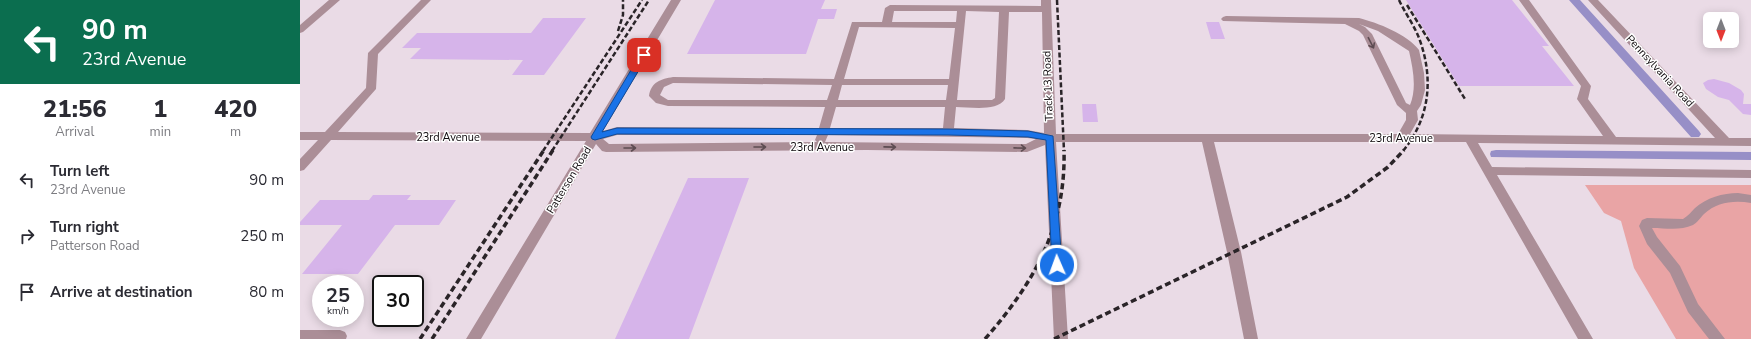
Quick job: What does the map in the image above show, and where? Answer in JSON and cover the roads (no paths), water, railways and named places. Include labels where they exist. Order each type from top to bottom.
[{"type":"street","points":[[300,30],[336,0]]},
{"type":"street","points":[[300,167],[330,136],[371,89],[373,53],[426,0]]},
{"type":"street","name":"Patterson Road","points":[[473,339],[676,0]]},
{"type":"street","points":[[1524,0],[1586,86],[1582,99],[1612,140]]},
{"type":"street","name":"Pennsylvania Road","points":[[1593,0],[1726,142]]},
{"type":"street","points":[[886,25],[890,8],[1004,9],[1046,5]]},
{"type":"street","name":"Track 13 Road","points":[[1046,5],[1050,138],[1060,339]]},
{"type":"street","points":[[948,132],[962,9]]},
{"type":"street","points":[[953,82],[673,80],[662,82],[658,85],[654,92],[654,96],[660,101],[668,103],[950,104],[987,103],[998,101],[1000,99],[1004,9]]},
{"type":"street","points":[[1226,19],[1359,20],[1370,23],[1414,50],[1418,69],[1419,88],[1415,107],[1411,111],[1412,120],[1402,138]]},
{"type":"street","points":[[1342,20],[1362,29],[1367,34],[1402,105],[1411,111]]},
{"type":"street","points":[[819,147],[855,24],[960,25]]},
{"type":"street","name":"23rd Avenue","points":[[300,136],[595,137],[617,131],[948,132],[1028,134],[1050,138],[1402,138],[1751,142]]},
{"type":"street","name":"23rd Avenue","points":[[595,137],[606,148],[1027,148],[1050,138]]},
{"type":"street","points":[[1207,138],[1234,252],[1251,339]]},
{"type":"street","points":[[1470,139],[1490,171],[1586,339]]},
{"type":"street","points":[[1490,171],[1751,174]]},
{"type":"street","points":[[1718,339],[1692,308],[1675,270],[1654,244],[1644,226],[1647,223],[1654,222],[1677,224],[1687,222],[1701,210],[1725,197],[1751,199]]},
{"type":"street","points":[[300,336],[340,336]]},
{"type":"waterway","points":[[1574,0],[1695,134]]},
{"type":"waterway","points":[[1496,154],[1751,156]]},
{"type":"railway","points":[[618,31],[623,15],[623,0]]},
{"type":"railway","points":[[543,151],[642,0]]},
{"type":"railway","points":[[552,151],[649,0]]},
{"type":"railway","points":[[1057,0],[1064,151]]},
{"type":"railway","points":[[1399,0],[1419,38],[1424,53],[1428,83],[1427,97],[1419,125],[1403,151]]},
{"type":"railway","points":[[1407,5],[1465,99]]},
{"type":"railway","points":[[420,339],[544,150]]},
{"type":"railway","points":[[432,339],[553,150]]},
{"type":"railway","points":[[1054,339],[1347,197],[1388,167],[1404,150]]},
{"type":"railway","points":[[985,339],[1018,297],[1044,252],[1053,229],[1059,204],[1063,178],[1064,151]]}]
